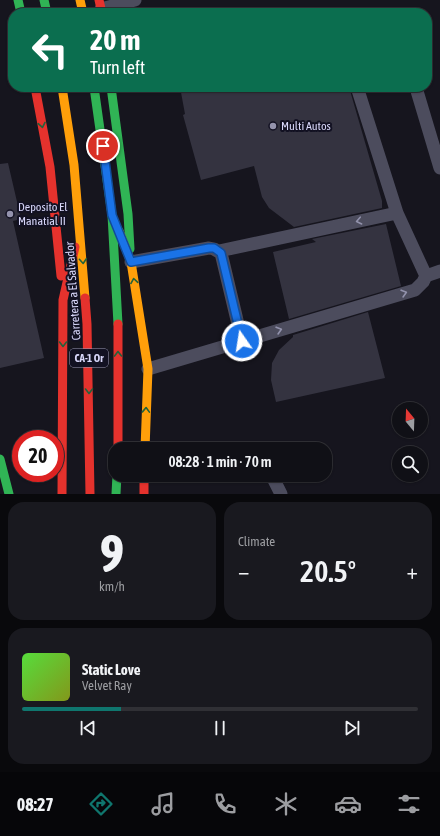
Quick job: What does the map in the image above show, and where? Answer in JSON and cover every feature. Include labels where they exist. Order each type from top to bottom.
[{"type":"main road","points":[[36,92],[50,168],[63,300],[62,494]]},
{"type":"main road","points":[[38,92],[50,115]]},
{"type":"main road","name":"Carretera a El Salvador","points":[[63,92],[74,164],[80,222],[89,379],[90,494]]},
{"type":"main road","name":"CA-1 Or","points":[[95,92],[112,215],[118,326],[118,442]]},
{"type":"main road","points":[[105,160],[108,92]]},
{"type":"main road","points":[[112,92],[128,214],[131,262],[148,369],[145,442]]},
{"type":"main road","points":[[60,136],[74,164]]},
{"type":"main road","points":[[112,215],[131,262]]},
{"type":"main road","points":[[63,300],[80,222]]},
{"type":"main road","points":[[0,459],[9,494]]},
{"type":"main road","points":[[116,494],[117,482]]},
{"type":"main road","points":[[144,482],[144,494]]},
{"type":"lane","points":[[101,7],[135,0]]},
{"type":"lane","points":[[359,92],[397,213],[426,276]]},
{"type":"lane","points":[[417,92],[440,168]]},
{"type":"lane","points":[[131,262],[209,248],[219,251],[397,213]]},
{"type":"lane","points":[[219,251],[221,253],[242,341]]},
{"type":"lane","points":[[148,369],[415,290],[423,282],[426,276],[440,272]]},
{"type":"lane","points":[[275,482],[281,494]]},
{"type":"building","points":[[181,92],[350,92],[382,201],[382,208],[294,227],[269,208],[262,197],[254,166],[201,180],[183,115],[185,114]]},
{"type":"building","points":[[8,163],[21,219],[13,221],[44,358],[0,368],[0,164]]},
{"type":"building","points":[[386,224],[401,286],[289,319],[273,252],[316,242],[312,239]]},
{"type":"building","points":[[368,312],[385,378],[276,402],[271,380],[272,363],[279,350],[293,337],[293,335]]},
{"type":"traffic: fast","points":[[18,0],[20,8]]},
{"type":"traffic: fast","points":[[44,0],[46,8]]},
{"type":"traffic: fast","points":[[95,92],[112,215],[118,324]]},
{"type":"traffic: fast","points":[[112,92],[128,214],[130,249]]},
{"type":"traffic: fast","points":[[0,459],[9,494]]},
{"type":"traffic: fast","points":[[116,494],[117,482]]},
{"type":"traffic: slow","points":[[80,0],[82,8]]},
{"type":"traffic: slow","points":[[63,92],[74,165],[85,298]]},
{"type":"traffic: slow","points":[[119,231],[131,262],[148,369],[145,442]]},
{"type":"traffic: jam","points":[[99,0],[101,8]]},
{"type":"traffic: jam","points":[[36,92],[50,167],[61,276]]},
{"type":"traffic: jam","points":[[62,494],[63,300],[75,247]]},
{"type":"traffic: jam","points":[[85,298],[87,324],[90,494]]},
{"type":"traffic: jam","points":[[118,324],[118,442]]},
{"type":"traffic: jam","points":[[144,482],[144,494]]},
{"type":"place","name":"Multi Autos","points":[[273,126]]},
{"type":"place","name":"Deposito El Manatial II","points":[[10,214]]},
{"type":"route","points":[[103,146],[112,215],[131,262],[168,254],[209,248],[214,248],[219,251],[221,253],[242,341]]}]
